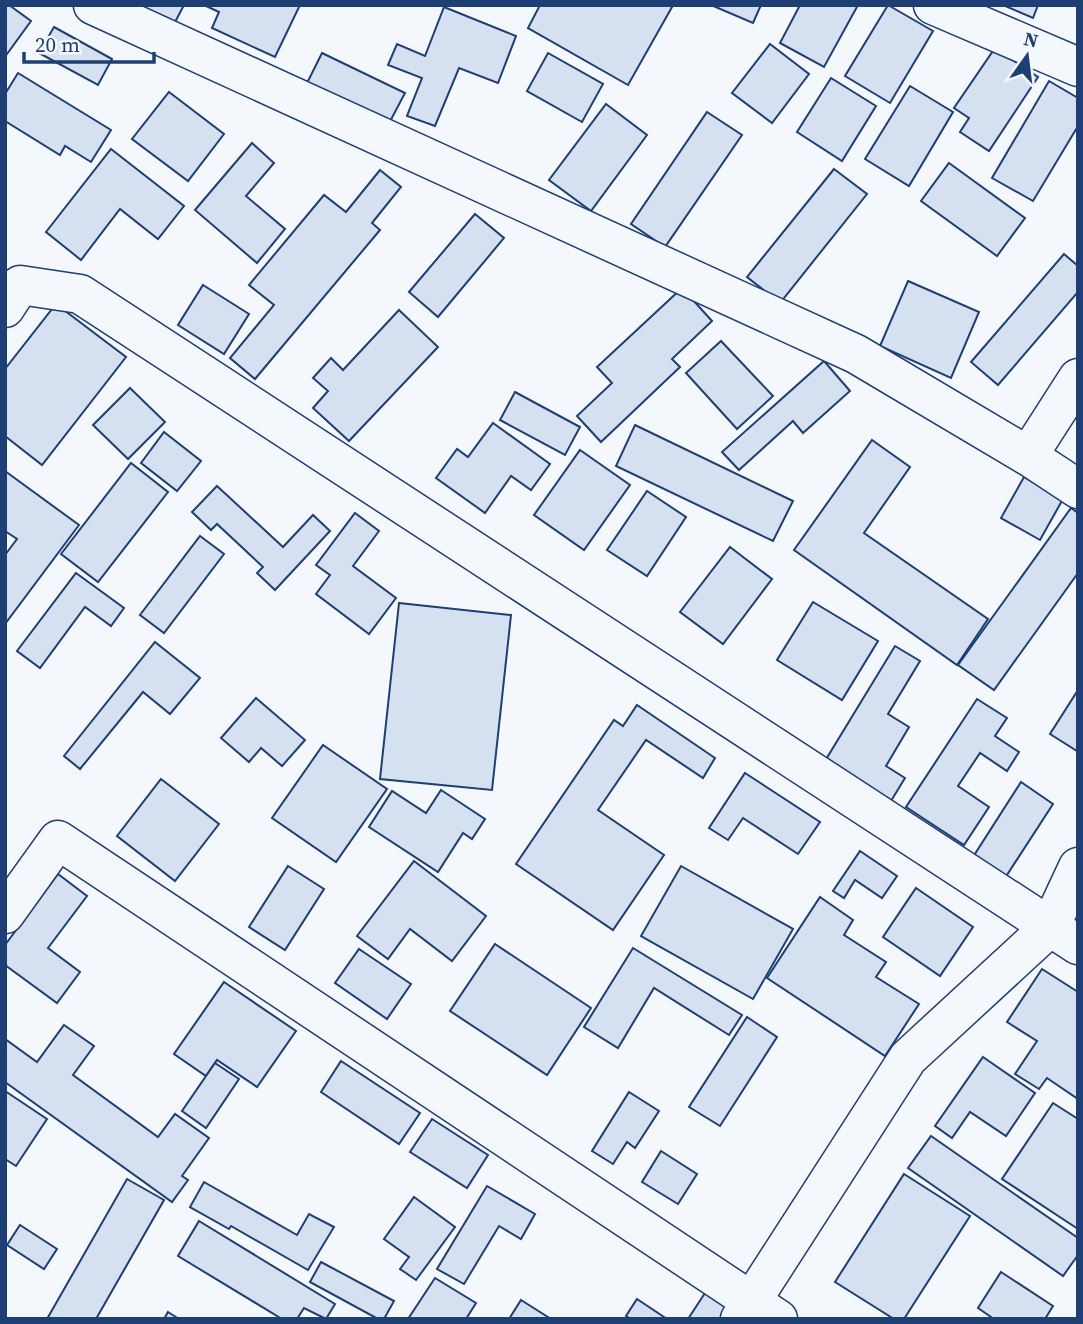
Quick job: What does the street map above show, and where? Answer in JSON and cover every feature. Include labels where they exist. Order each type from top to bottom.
[{"type":"street","points":[[93,5],[856,354],[1028,456],[1078,489]]},
{"type":"street","points":[[933,5],[1078,67]]},
{"type":"street","points":[[5,308],[20,285],[80,294],[1064,936]]},
{"type":"street","points":[[1028,456],[1078,378]]},
{"type":"street","points":[[5,914],[58,841],[756,1313],[908,1058],[1064,936],[1078,867]]},
{"type":"building","points":[[5,5],[31,21],[7,54],[5,52]]},
{"type":"building","points":[[138,5],[184,5],[173,26]]},
{"type":"building","points":[[204,5],[300,5],[275,57],[212,28],[219,12]]},
{"type":"building","points":[[540,5],[672,7],[628,85],[528,28]]},
{"type":"building","points":[[711,5],[761,5],[753,23]]},
{"type":"building","points":[[800,5],[858,5],[824,67],[780,43]]},
{"type":"building","points":[[888,5],[933,31],[890,103],[845,76]]},
{"type":"building","points":[[1003,5],[1038,5],[1033,18]]},
{"type":"building","points":[[444,7],[516,36],[498,83],[459,68],[435,126],[407,116],[422,78],[388,65],[397,44],[425,56]]},
{"type":"building","points":[[54,27],[112,59],[98,85],[39,53]]},
{"type":"building","points":[[770,44],[809,74],[772,123],[732,93]]},
{"type":"building","points":[[995,48],[1038,77],[989,151],[960,132],[969,118],[954,108]]},
{"type":"building","points":[[322,53],[405,93],[385,131],[303,91]]},
{"type":"building","points":[[548,53],[603,84],[582,122],[527,91]]},
{"type":"building","points":[[18,73],[111,130],[91,162],[65,146],[60,155],[5,121],[5,94]]},
{"type":"building","points":[[831,78],[876,106],[842,161],[797,132]]},
{"type":"building","points":[[1049,81],[1078,98],[1078,126],[1033,201],[992,178]]},
{"type":"building","points":[[910,86],[953,112],[909,186],[865,159]]},
{"type":"building","points":[[169,92],[224,134],[188,181],[132,139]]},
{"type":"building","points":[[606,104],[647,135],[591,211],[549,180]]},
{"type":"building","points":[[707,112],[742,135],[665,247],[631,224]]},
{"type":"building","points":[[252,143],[274,163],[246,196],[285,229],[257,263],[195,210]]},
{"type":"building","points":[[111,149],[184,206],[158,239],[120,209],[81,260],[46,232]]},
{"type":"building","points":[[949,163],[1025,218],[997,256],[921,201]]},
{"type":"building","points":[[834,169],[867,194],[780,303],[747,277]]},
{"type":"building","points":[[380,170],[401,187],[372,223],[380,230],[255,379],[230,358],[274,305],[249,285],[324,195],[346,212]]},
{"type":"building","points":[[475,214],[504,238],[438,317],[409,292]]},
{"type":"building","points":[[1064,254],[1078,266],[1078,292],[998,385],[971,362]]},
{"type":"building","points":[[908,281],[979,312],[951,378],[880,346]]},
{"type":"building","points":[[203,285],[249,314],[224,354],[178,325]]},
{"type":"building","points":[[682,288],[712,321],[672,359],[680,367],[601,442],[577,416],[612,383],[597,367]]},
{"type":"building","points":[[56,304],[126,357],[42,465],[5,436],[5,369]]},
{"type":"building","points":[[399,310],[438,347],[349,441],[313,408],[328,391],[313,378],[331,358],[343,370]]},
{"type":"building","points":[[721,341],[773,396],[737,429],[686,373]]},
{"type":"building","points":[[824,361],[850,391],[803,433],[793,421],[739,470],[722,452]]},
{"type":"building","points":[[130,388],[165,422],[128,459],[93,425]]},
{"type":"building","points":[[515,392],[580,427],[565,455],[500,420]]},
{"type":"building","points":[[493,423],[550,464],[531,490],[511,476],[485,513],[436,478],[457,449],[468,457]]},
{"type":"building","points":[[635,425],[793,501],[773,541],[616,466]]},
{"type":"building","points":[[164,432],[201,461],[177,491],[141,463]]},
{"type":"building","points":[[872,440],[910,467],[864,533],[988,619],[957,665],[794,550]]},
{"type":"building","points":[[580,450],[630,485],[584,550],[534,515]]},
{"type":"building","points":[[131,463],[168,492],[98,582],[61,554]]},
{"type":"building","points":[[5,471],[79,525],[5,624],[5,555],[17,539],[5,531]]},
{"type":"building","points":[[1024,477],[1063,499],[1040,540],[1001,518]]},
{"type":"building","points":[[217,486],[283,547],[313,515],[330,531],[275,590],[257,573],[263,567],[217,524],[211,530],[192,512]]},
{"type":"building","points":[[647,491],[686,517],[647,576],[607,550]]},
{"type":"building","points":[[1071,508],[1078,513],[1078,573],[994,690],[958,665]]},
{"type":"building","points":[[355,513],[379,531],[353,566],[396,598],[369,634],[316,594],[330,575],[316,565]]},
{"type":"building","points":[[200,536],[224,554],[164,633],[140,615]]},
{"type":"building","points":[[730,547],[772,579],[723,644],[680,612]]},
{"type":"building","points":[[76,573],[124,608],[111,626],[85,607],[40,668],[17,651]]},
{"type":"building","points":[[813,602],[878,641],[842,700],[777,660]]},
{"type":"building","points":[[399,603],[511,615],[492,790],[380,779]]},
{"type":"building","points":[[155,642],[200,678],[170,714],[143,692],[80,769],[64,756]]},
{"type":"building","points":[[895,646],[920,661],[888,714],[909,727],[886,766],[905,778],[891,801],[825,761]]},
{"type":"building","points":[[1078,690],[1078,750],[1077,751],[1050,734]]},
{"type":"building","points":[[256,698],[305,740],[282,766],[261,748],[249,762],[221,738]]},
{"type":"building","points":[[977,699],[1007,718],[995,736],[1019,752],[1007,771],[980,753],[958,786],[989,807],[964,845],[906,807]]},
{"type":"building","points":[[637,705],[715,758],[703,778],[646,740],[598,810],[664,855],[613,930],[516,864],[614,720],[623,726]]},
{"type":"building","points":[[323,745],[387,789],[336,862],[272,818]]},
{"type":"building","points":[[745,773],[820,822],[798,854],[743,818],[728,840],[709,828]]},
{"type":"building","points":[[161,779],[219,824],[175,881],[117,836]]},
{"type":"building","points":[[1021,782],[1053,804],[1005,878],[973,857]]},
{"type":"building","points":[[441,790],[485,819],[472,839],[463,833],[438,872],[369,827],[392,791],[426,813]]},
{"type":"building","points":[[860,851],[897,876],[882,898],[855,880],[844,898],[833,891]]},
{"type":"building","points":[[414,861],[486,916],[452,961],[410,929],[388,959],[357,936]]},
{"type":"building","points":[[288,866],[324,889],[285,950],[249,927]]},
{"type":"building","points":[[681,866],[793,929],[753,999],[641,936]]},
{"type":"building","points":[[58,874],[87,896],[48,948],[80,972],[57,1003],[5,965],[5,945]]},
{"type":"building","points":[[916,888],[973,927],[940,976],[883,937]]},
{"type":"building","points":[[820,897],[853,920],[844,935],[886,962],[876,977],[919,1004],[885,1056],[767,978]]},
{"type":"building","points":[[495,944],[591,1008],[547,1075],[450,1011]]},
{"type":"building","points":[[633,948],[742,1015],[729,1035],[654,988],[618,1048],[584,1027]]},
{"type":"building","points":[[359,949],[411,984],[387,1019],[335,983]]},
{"type":"building","points":[[1042,969],[1078,992],[1078,1099],[1047,1078],[1039,1089],[1015,1074],[1037,1041],[1007,1022]]},
{"type":"building","points":[[224,982],[296,1031],[257,1087],[217,1060],[206,1076],[174,1054]]},
{"type":"building","points":[[747,1017],[777,1037],[720,1126],[689,1107]]},
{"type":"building","points":[[64,1025],[94,1046],[73,1075],[158,1137],[175,1114],[209,1138],[182,1176],[188,1180],[172,1202],[5,1082],[5,1039],[37,1062]]},
{"type":"building","points":[[983,1057],[1035,1093],[1006,1136],[970,1112],[952,1138],[935,1126]]},
{"type":"building","points":[[341,1061],[420,1113],[399,1144],[321,1092]]},
{"type":"building","points":[[215,1063],[239,1079],[206,1128],[182,1111]]},
{"type":"building","points":[[5,1091],[47,1119],[16,1166],[5,1159]]},
{"type":"building","points":[[629,1092],[659,1111],[635,1148],[627,1142],[613,1164],[592,1151]]},
{"type":"building","points":[[1053,1103],[1078,1119],[1078,1229],[1002,1179]]},
{"type":"building","points":[[432,1119],[488,1155],[467,1188],[410,1152]]},
{"type":"building","points":[[931,1136],[1078,1238],[1078,1255],[1063,1276],[908,1168]]},
{"type":"building","points":[[661,1151],[697,1174],[678,1204],[642,1182]]},
{"type":"building","points":[[904,1174],[970,1216],[904,1319],[894,1319],[835,1282]]},
{"type":"building","points":[[127,1179],[164,1200],[96,1319],[47,1319]]},
{"type":"building","points":[[204,1182],[297,1235],[309,1214],[334,1227],[308,1270],[231,1226],[229,1229],[190,1207]]},
{"type":"building","points":[[487,1186],[535,1214],[521,1239],[499,1226],[464,1284],[437,1269]]},
{"type":"building","points":[[414,1197],[455,1227],[416,1280],[400,1269],[409,1257],[384,1239]]},
{"type":"building","points":[[199,1221],[335,1304],[326,1319],[304,1308],[297,1319],[282,1319],[178,1256]]},
{"type":"building","points":[[20,1225],[57,1249],[44,1269],[7,1245]]},
{"type":"building","points":[[321,1262],[394,1301],[384,1319],[378,1319],[310,1282]]},
{"type":"building","points":[[1001,1272],[1053,1306],[1045,1319],[994,1319],[978,1308]]},
{"type":"building","points":[[435,1278],[476,1303],[466,1319],[408,1319]]},
{"type":"building","points":[[705,1293],[728,1307],[720,1319],[688,1319]]},
{"type":"building","points":[[637,1299],[667,1319],[631,1319],[626,1316]]},
{"type":"building","points":[[521,1300],[551,1319],[509,1319]]},
{"type":"building","points":[[168,1312],[179,1319],[164,1319]]}]
